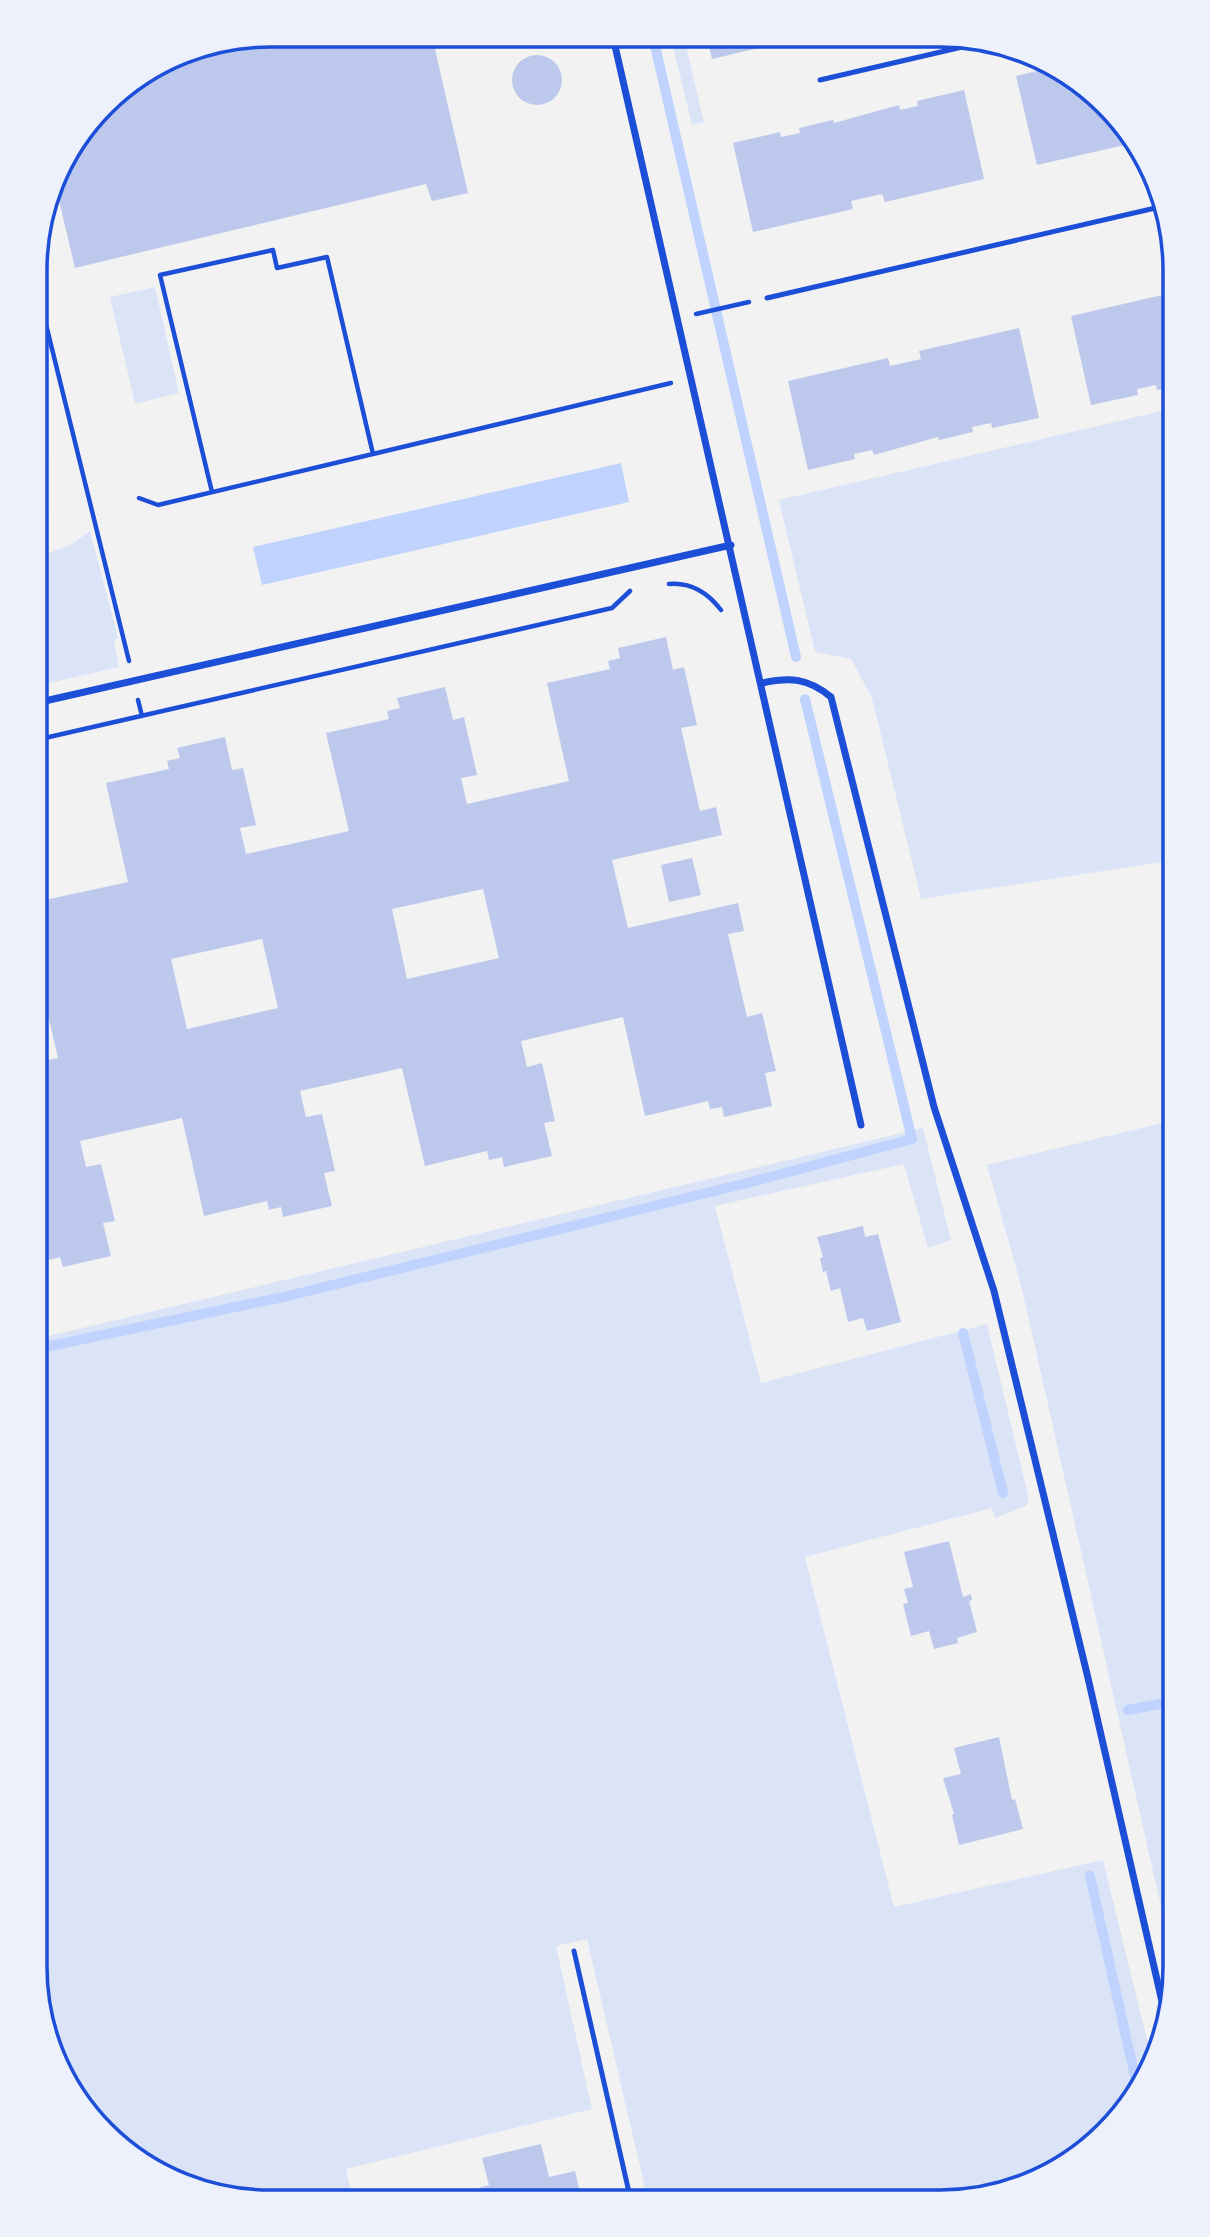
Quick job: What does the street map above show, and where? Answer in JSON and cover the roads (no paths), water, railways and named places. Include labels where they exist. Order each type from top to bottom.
[{"type":"street","points":[[616,47],[861,1125]]},
{"type":"street","points":[[47,701],[731,545]]},
{"type":"street","points":[[762,684],[784,679],[816,684],[831,697],[838,717],[934,1107],[994,1291],[1088,1678],[1160,1994]]},
{"type":"lane","points":[[820,80],[956,48]]},
{"type":"lane","points":[[767,298],[1153,208]]},
{"type":"lane","points":[[575,1951],[629,2190]]},
{"type":"water","points":[[621,463],[629,502],[262,585],[253,547]]},
{"type":"waterway","points":[[655,47],[796,657]]},
{"type":"waterway","points":[[47,1347],[288,1296],[751,1182],[912,1139],[805,699]]},
{"type":"waterway","points":[[963,1333],[1003,1493]]},
{"type":"waterway","points":[[1128,1710],[1162,1703]]},
{"type":"waterway","points":[[1090,1876],[1135,2075]]}]
